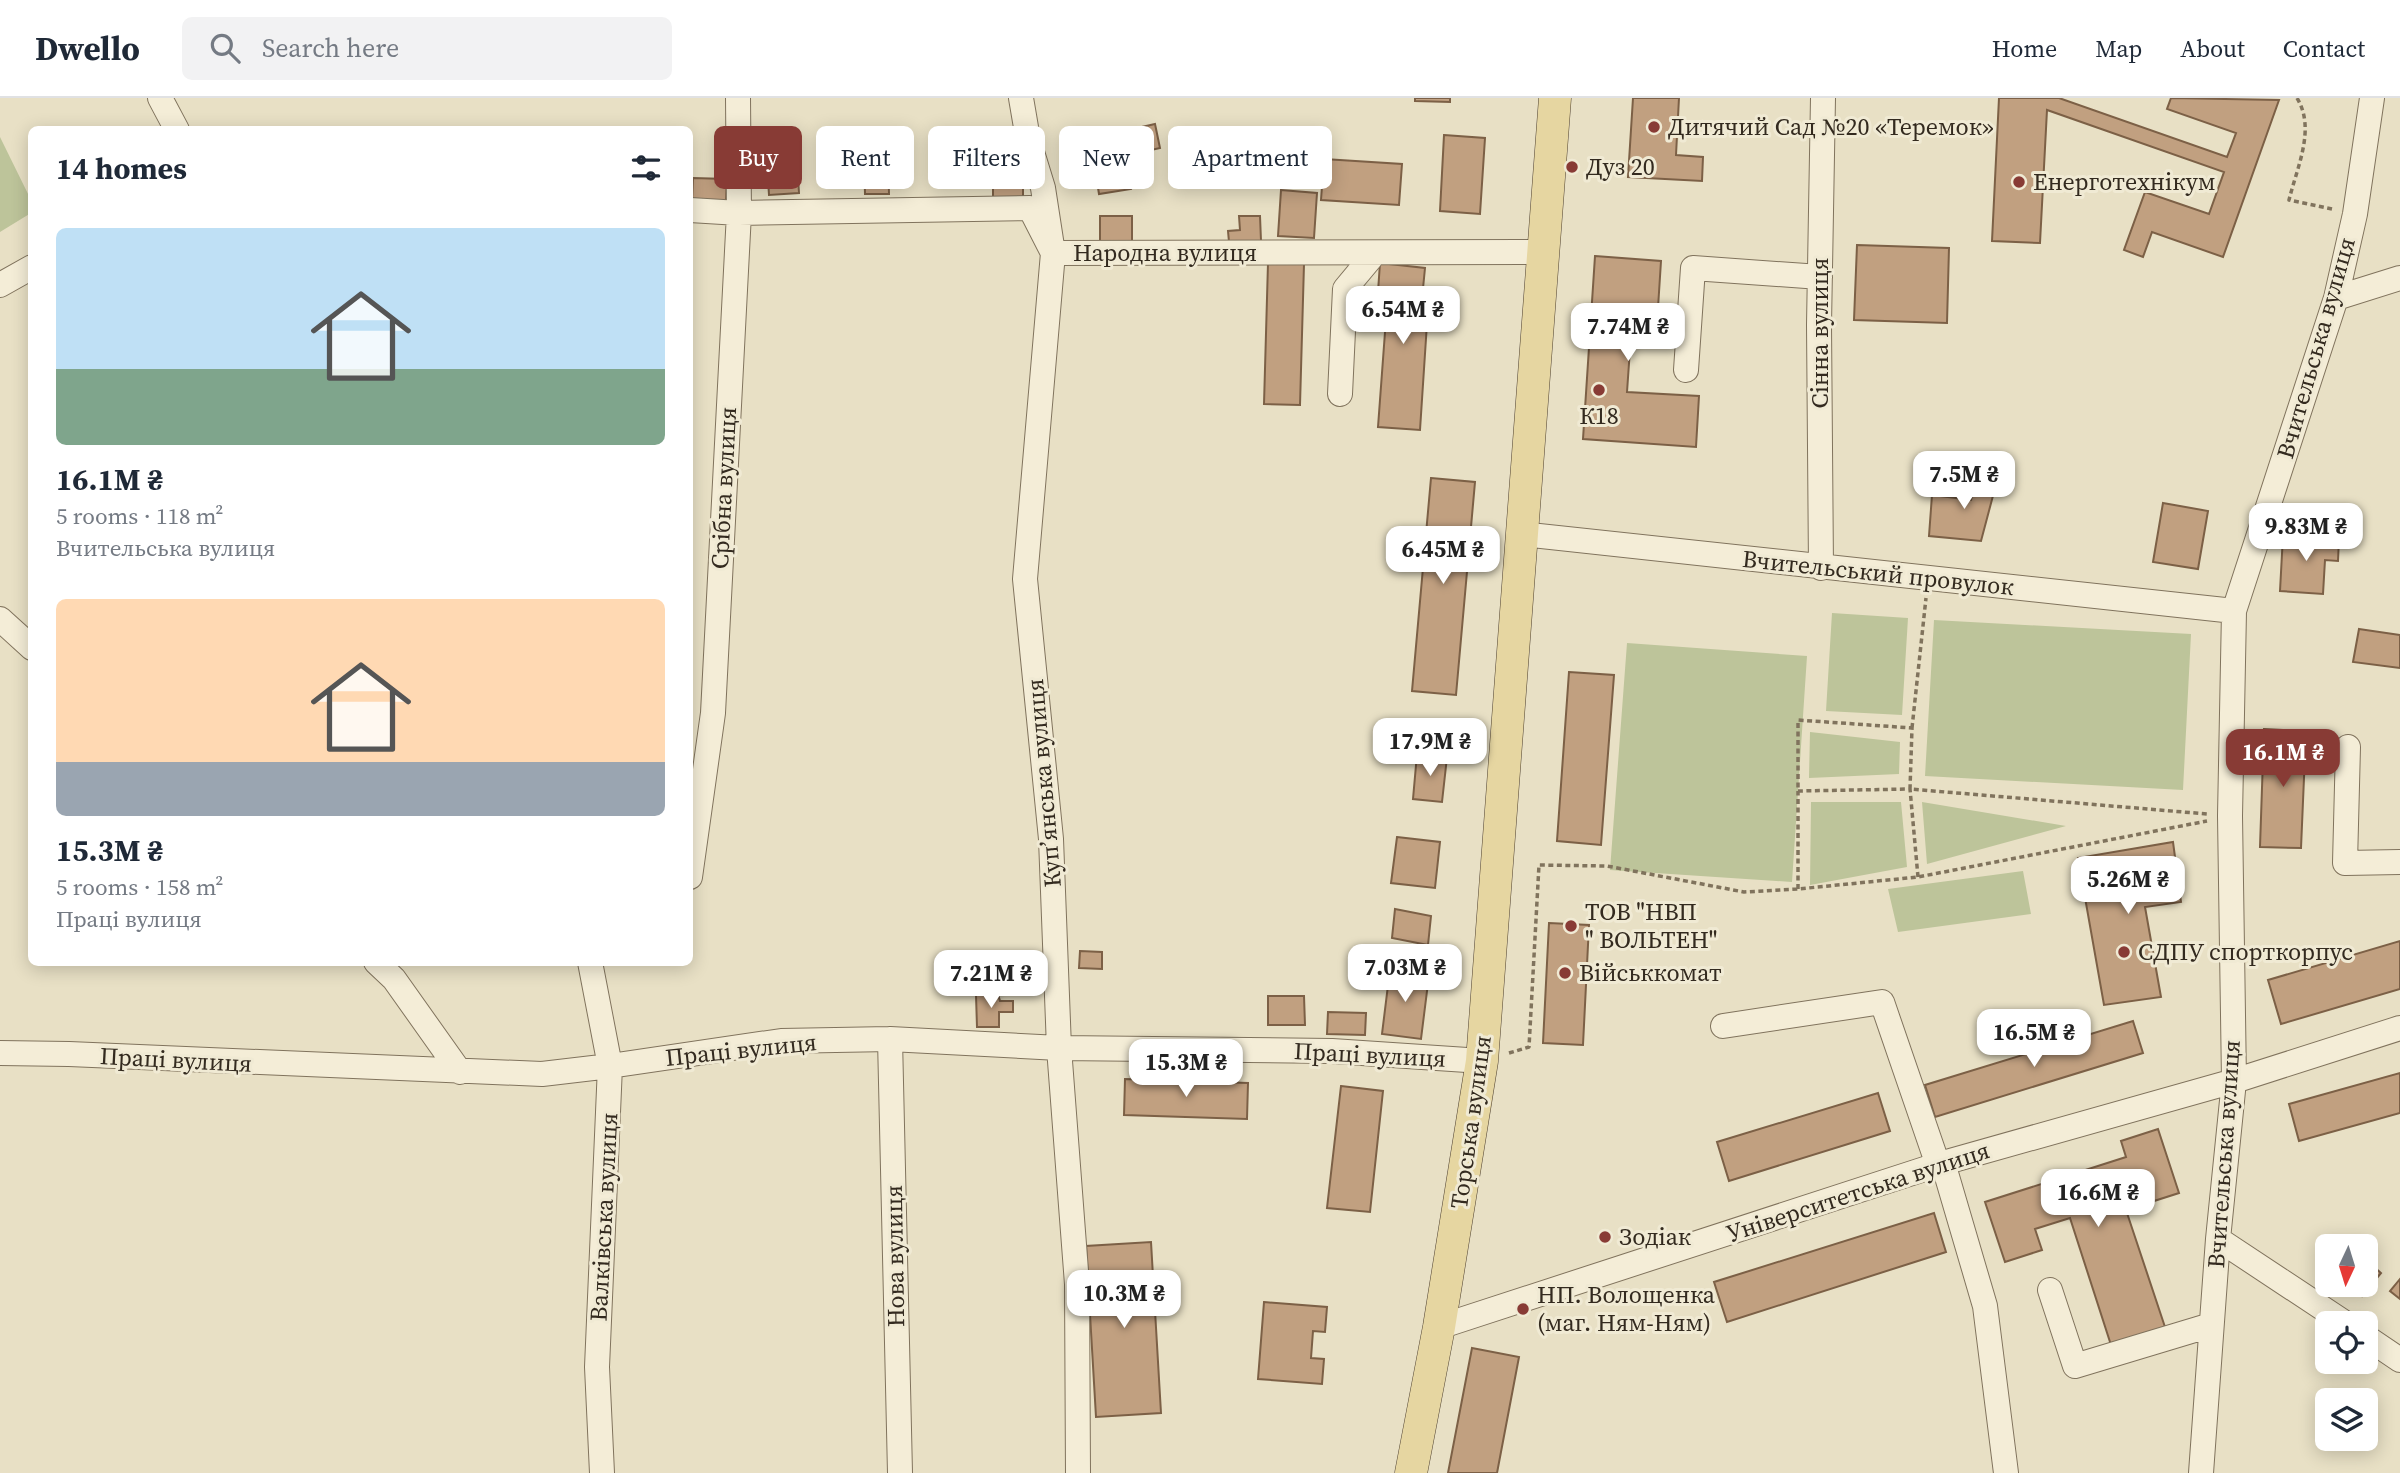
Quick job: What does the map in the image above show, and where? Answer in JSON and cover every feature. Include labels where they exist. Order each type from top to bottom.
[{"type":"main road","name":"Торська вулиця","points":[[1411,1473],[1439,1327],[1482,1061],[1555,98]]},
{"type":"street","points":[[160,98],[175,126]]},
{"type":"street","name":"Срібна вулиця","points":[[693,856],[713,713],[739,213],[738,98]]},
{"type":"street","name":"Куп’янська вулиця","points":[[1021,98],[1028,138],[1043,188],[1053,253],[1026,579],[1051,839],[1059,1048],[1077,1284],[1079,1473]]},
{"type":"street","name":"Сінна вулиця","points":[[1821,568],[1820,276],[1823,98]]},
{"type":"street","name":"Вчительська вулиця","points":[[2201,1473],[2218,1239],[2234,1082],[2230,816],[2234,611],[2336,298],[2355,214],[2372,98]]},
{"type":"street","name":"Народна вулиця","points":[[693,210],[739,213],[1030,208],[1053,253],[1542,252]]},
{"type":"street","points":[[1340,394],[1345,289],[1375,253]]},
{"type":"street","points":[[1686,370],[1693,268],[1820,276]]},
{"type":"street","points":[[0,285],[28,269]]},
{"type":"street","points":[[2336,298],[2400,278]]},
{"type":"street","name":"Вчительський провулок","points":[[1522,534],[2234,611]]},
{"type":"street","points":[[0,619],[28,644]]},
{"type":"street","points":[[2348,747],[2345,863],[2400,862]]},
{"type":"street","points":[[380,966],[394,979],[460,1072]]},
{"type":"street","name":"Валківська вулиця","points":[[591,966],[610,1066],[597,1367],[602,1473]]},
{"type":"street","points":[[1723,1026],[1882,1002],[1941,1164],[1985,1306],[2006,1473]]},
{"type":"street","name":"Університетська вулиця","points":[[1439,1327],[1941,1164],[2234,1082],[2400,1028]]},
{"type":"street","name":"Праці вулиця","points":[[0,1053],[542,1074],[781,1041],[890,1039],[1059,1048],[1332,1051],[1482,1061]]},
{"type":"street","name":"Нова вулиця","points":[[890,1039],[900,1473]]},
{"type":"street","points":[[2218,1239],[2327,1311]]},
{"type":"street","points":[[2050,1290],[2075,1366],[2211,1325]]},
{"type":"street","points":[[2378,1345],[2400,1360]]},
{"type":"path","points":[[2297,98],[2304,109],[2307,127],[2289,200],[2355,214]]},
{"type":"path","points":[[1918,877],[1910,789],[1912,728],[1928,579]]},
{"type":"path","points":[[1798,889],[1798,720],[1912,728]]},
{"type":"path","points":[[1798,791],[1910,789],[2230,816]]},
{"type":"path","points":[[1482,1061],[1529,1047],[1539,864],[1607,866],[1744,892],[1798,889],[1918,877],[2230,816]]},
{"type":"green space","points":[[0,137],[28,194],[28,215],[0,232]]},
{"type":"green space","points":[[1832,613],[1908,618],[1902,715],[1826,711]]},
{"type":"green space","points":[[1934,620],[2191,634],[2183,790],[1925,776]]},
{"type":"green space","points":[[1627,643],[1807,656],[1792,882],[1610,870]]},
{"type":"green space","points":[[1810,732],[1900,742],[1899,774],[1809,778]]},
{"type":"green space","points":[[1811,802],[1901,802],[1907,867],[1810,885]]},
{"type":"green space","points":[[1922,802],[2066,826],[1927,864]]},
{"type":"green space","points":[[2023,871],[2031,914],[1898,932],[1888,889]]},
{"type":"building","points":[[1415,98],[1450,98],[1450,102],[1415,101]]},
{"type":"building","name":"Дитячий Сад №20 «Теремок»","points":[[1633,98],[1679,98],[1676,155],[1703,157],[1702,181],[1628,177]]},
{"type":"building","name":"Енерготехнікум","points":[[1999,98],[2059,98],[2227,157],[2236,133],[2167,109],[2171,98],[2279,100],[2223,257],[2152,232],[2143,257],[2124,250],[2145,192],[2209,214],[2224,172],[2047,110],[2040,243],[1992,241]]},
{"type":"building","points":[[1155,124],[1160,148],[1154,149],[1154,126],[1146,126]]},
{"type":"building","points":[[1444,135],[1485,138],[1480,214],[1440,211]]},
{"type":"building","points":[[1332,160],[1402,164],[1399,205],[1321,200],[1322,189],[1332,189]]},
{"type":"building","points":[[693,178],[714,179],[714,189],[727,189],[726,202],[693,201]]},
{"type":"building","points":[[769,189],[799,189],[799,193],[769,195]]},
{"type":"building","points":[[865,189],[889,189],[889,194],[865,194]]},
{"type":"building","points":[[993,189],[1023,189],[1023,197],[993,197]]},
{"type":"building","points":[[1098,189],[1131,189],[1099,194]]},
{"type":"building","points":[[1281,190],[1317,193],[1314,238],[1278,236]]},
{"type":"building","points":[[1100,216],[1132,216],[1132,241],[1100,241]]},
{"type":"building","points":[[1239,216],[1260,216],[1261,241],[1229,242],[1228,231],[1240,230]]},
{"type":"building","points":[[1857,245],[1949,248],[1947,323],[1854,320]]},
{"type":"building","points":[[1595,256],[1661,261],[1658,308],[1633,306],[1627,392],[1699,396],[1696,447],[1583,439]]},
{"type":"building","points":[[1268,263],[1304,264],[1300,405],[1264,404]]},
{"type":"building","points":[[1380,263],[1425,268],[1421,309],[1428,308],[1420,430],[1378,427],[1387,305],[1377,306]]},
{"type":"building","points":[[1980,468],[1999,473],[1981,541],[1929,536],[1932,495],[1971,500]]},
{"type":"building","points":[[1431,478],[1475,482],[1456,695],[1412,691]]},
{"type":"building","points":[[2163,503],[2208,511],[2198,569],[2153,562]]},
{"type":"building","points":[[2283,535],[2339,538],[2338,561],[2325,560],[2323,594],[2280,591]]},
{"type":"building","points":[[2359,629],[2400,635],[2400,668],[2353,662]]},
{"type":"building","points":[[1569,672],[1614,675],[1601,845],[1557,841]]},
{"type":"building","points":[[2264,729],[2306,731],[2301,848],[2260,847]]},
{"type":"building","points":[[1417,754],[1447,757],[1442,802],[1413,799]]},
{"type":"building","points":[[1397,837],[1440,842],[1435,888],[1391,883]]},
{"type":"building","name":"СДПУ спорткорпус","points":[[2173,842],[2181,902],[2145,907],[2161,997],[2104,1005],[2078,858]]},
{"type":"building","points":[[1395,909],[1431,916],[1428,945],[1392,938]]},
{"type":"building","points":[[1549,923],[1589,925],[1583,1045],[1543,1043]]},
{"type":"building","points":[[2400,941],[2400,989],[2281,1024],[2268,980]]},
{"type":"building","points":[[1080,951],[1102,952],[1102,969],[1079,968]]},
{"type":"building","points":[[1390,969],[1429,975],[1421,1039],[1382,1034]]},
{"type":"building","points":[[998,994],[1000,1001],[1013,1001],[1013,1012],[999,1012],[999,1027],[977,1027],[976,995]]},
{"type":"building","points":[[1268,996],[1304,996],[1305,1025],[1268,1025]]},
{"type":"building","points":[[1328,1012],[1366,1013],[1365,1035],[1327,1034]]},
{"type":"building","points":[[2133,1021],[2143,1053],[1935,1117],[1925,1085]]},
{"type":"building","points":[[2400,1073],[2400,1113],[2299,1141],[2289,1104]]},
{"type":"building","points":[[1125,1079],[1248,1083],[1247,1119],[1124,1115]]},
{"type":"building","points":[[1341,1086],[1383,1091],[1370,1212],[1327,1208]]},
{"type":"building","points":[[1878,1093],[1890,1131],[1729,1181],[1717,1142]]},
{"type":"building","points":[[2158,1129],[2179,1193],[2126,1210],[2165,1327],[2111,1345],[2070,1218],[2035,1229],[2042,1250],[2005,1262],[1985,1202],[2126,1157],[2121,1141]]},
{"type":"building","points":[[1934,1213],[1946,1252],[1727,1322],[1714,1282]]},
{"type":"building","points":[[1151,1242],[1161,1413],[1096,1417],[1086,1246]]},
{"type":"building","points":[[2400,1279],[2400,1299],[2390,1291]]},
{"type":"building","points":[[1264,1302],[1327,1307],[1325,1332],[1313,1331],[1311,1358],[1324,1359],[1322,1384],[1258,1379]]},
{"type":"building","points":[[1472,1348],[1519,1357],[1497,1473],[1448,1473]]},
{"type":"place","name":"Дитячий Сад №20 «Теремок»","points":[[1654,127]]},
{"type":"place","name":"Дуз 20","points":[[1572,167]]},
{"type":"place","name":"Енерготехнікум","points":[[2019,182]]},
{"type":"place","name":"К18","points":[[1599,390]]},
{"type":"place","name":"ТОВ \"НВП \" ВОЛЬТЕН\"","points":[[1571,926]]},
{"type":"place","name":"СДПУ спорткорпус","points":[[2124,952]]},
{"type":"place","name":"Військкомат","points":[[1565,973]]},
{"type":"place","name":"Зодіак","points":[[1605,1237]]},
{"type":"place","name":"НП. Волощенка (маг. Ням-Ням)","points":[[1523,1309]]}]
